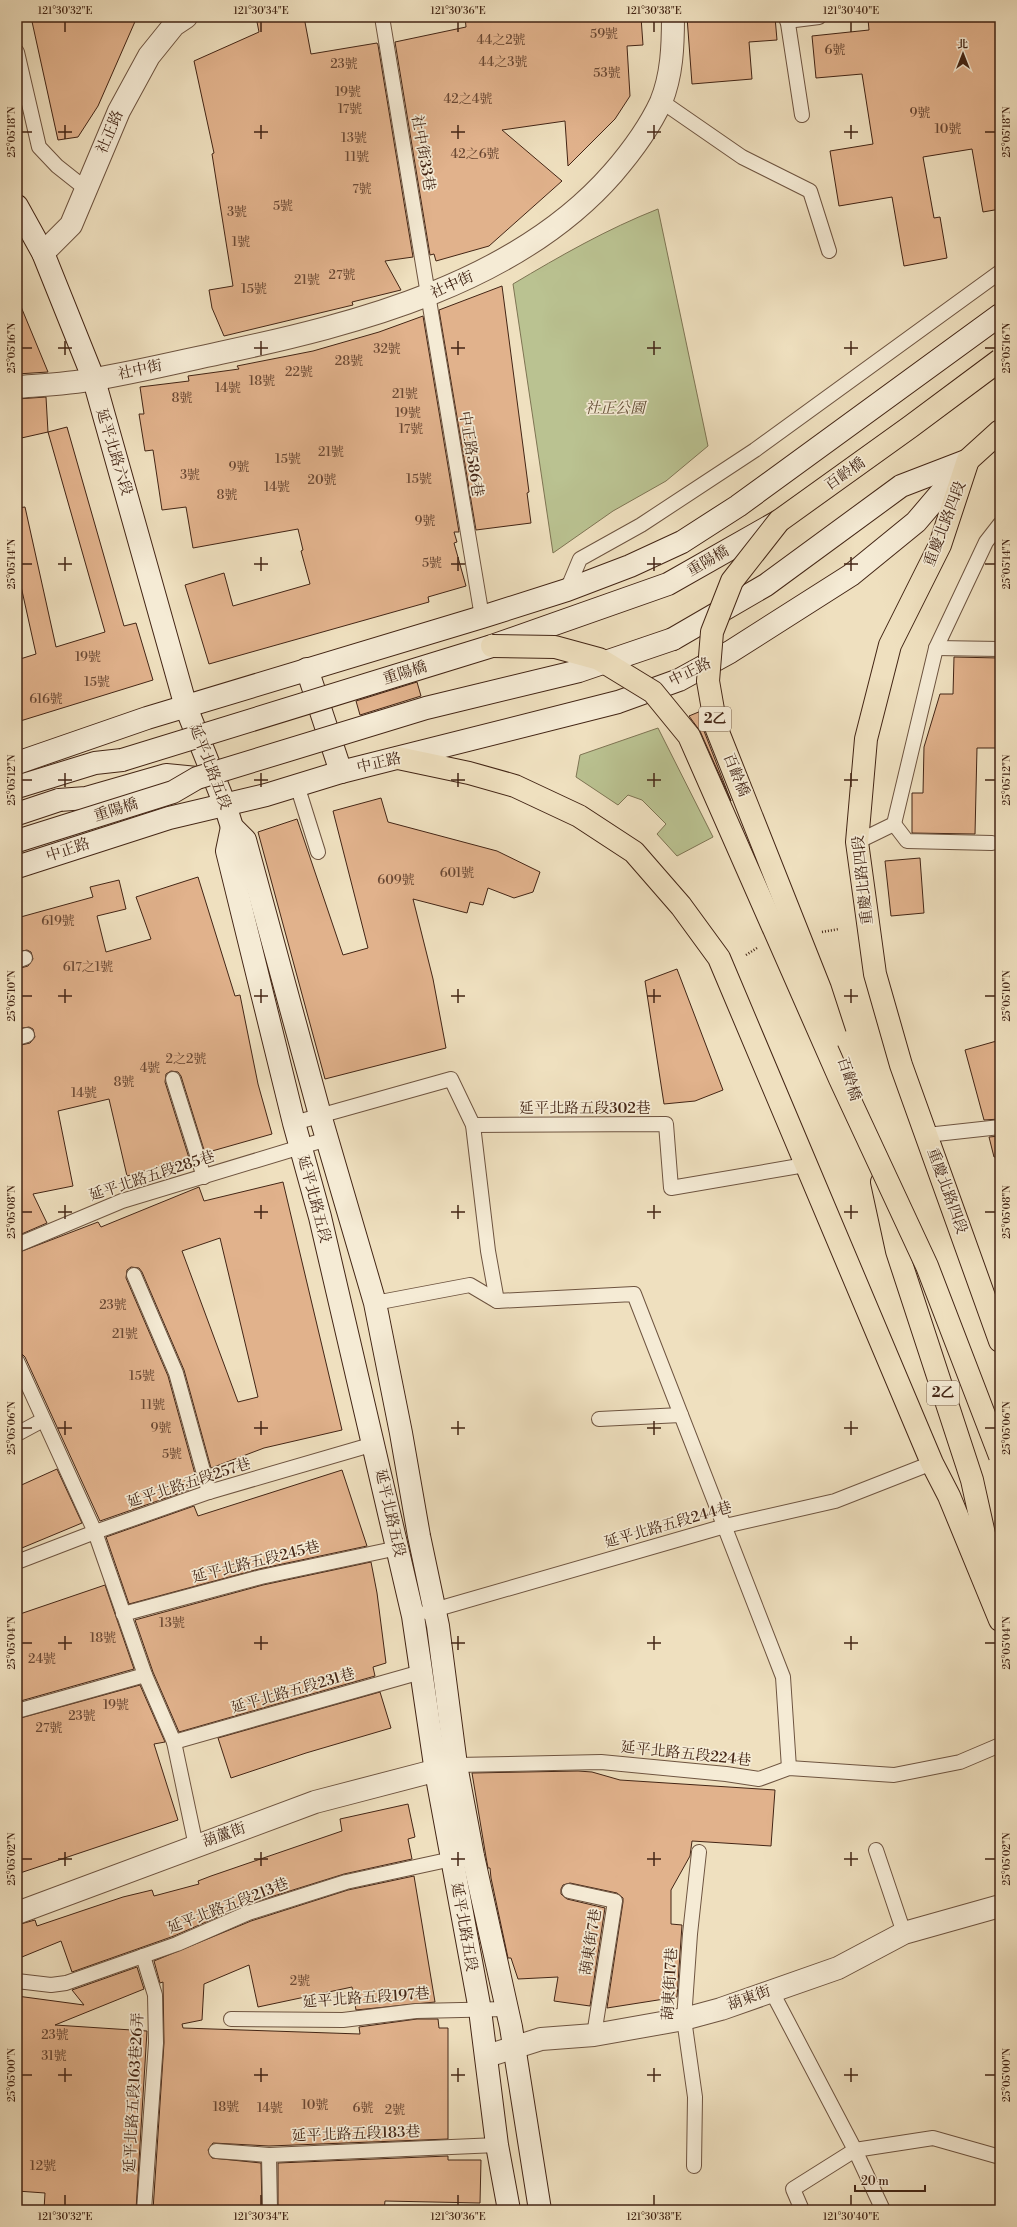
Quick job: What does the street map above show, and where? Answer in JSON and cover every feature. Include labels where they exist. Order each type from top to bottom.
[{"type":"main road","name":"百齡橋","points":[[1000,360],[779,521],[732,581],[712,632],[708,681],[716,727],[820,989],[882,1182],[897,1251],[972,1480],[1000,1604]]},
{"type":"main road","name":"重慶北路四段","points":[[1000,430],[968,460],[940,545],[890,645],[866,739],[857,842],[875,974],[901,1065],[1000,1341]]},
{"type":"main road","points":[[492,646],[555,647],[599,659],[653,692],[689,736],[724,812],[840,1079],[927,1266],[1000,1456]]},
{"type":"main road","points":[[398,758],[470,773],[515,786],[579,816],[634,852],[681,906],[725,970],[805,1164],[932,1463],[949,1496],[1000,1620]]},
{"type":"street","name":"社正路","points":[[43,253],[71,225],[119,111],[149,56],[174,25],[186,17]]},
{"type":"street","name":"社中街","points":[[17,387],[94,380],[292,338],[430,295],[489,268],[544,236],[591,197],[636,147],[661,101],[673,59],[674,17]]},
{"type":"street","name":"延平北路六段","points":[[17,206],[43,253],[94,380],[186,707]]},
{"type":"street","points":[[17,763],[147,718],[567,590],[630,566],[682,542],[738,506],[1000,315]]},
{"type":"street","name":"重陽橋","points":[[17,841],[173,792],[197,778],[426,708],[579,671],[673,639],[766,585],[901,486],[968,460]]},
{"type":"street","name":"中正路","points":[[26,864],[169,818],[225,805],[341,772],[618,702],[679,680],[730,652],[851,575],[916,522],[968,460]]},
{"type":"street","name":"重陽橋","points":[[17,787],[95,763],[122,760],[492,646],[668,584],[779,521]]},
{"type":"street","points":[[307,670],[341,772]]},
{"type":"street","name":"延平北路五段","points":[[186,707],[225,805],[232,827],[245,840],[320,1115],[375,1303],[435,1609],[456,1765],[473,1856],[507,2009],[540,2210]]},
{"type":"street","points":[[59,800],[94,776],[122,760]]},
{"type":"street","points":[[17,814],[59,800],[86,798],[166,775],[197,778]]},
{"type":"street","points":[[17,798],[26,864]]},
{"type":"street","name":"延平北路五段","points":[[232,827],[227,851],[300,1147],[322,1224],[413,1616],[436,1772],[480,2010],[497,2145],[508,2210]]},
{"type":"street","name":"葫蘆街","points":[[17,1914],[315,1802],[436,1772],[456,1765]]},
{"type":"street","name":"葫東街","points":[[487,2056],[541,2039],[594,2034],[684,2019],[721,2009],[771,1990],[838,1968],[904,1933],[1000,1906]]},
{"type":"lane","name":"社中街33巷","points":[[382,17],[430,295]]},
{"type":"lane","points":[[802,115],[787,19],[819,17]]},
{"type":"lane","points":[[17,52],[39,147],[57,166],[86,189]]},
{"type":"lane","points":[[661,101],[742,157],[810,191],[829,251]]},
{"type":"lane","points":[[567,590],[580,559],[641,525],[755,450],[1000,272]]},
{"type":"lane","name":"中正路586巷","points":[[430,295],[451,438],[482,617]]},
{"type":"lane","points":[[894,824],[936,648],[986,542],[1000,524]]},
{"type":"lane","points":[[936,648],[1000,649]]},
{"type":"lane","points":[[297,785],[318,852]]},
{"type":"lane","points":[[857,842],[894,824]]},
{"type":"lane","points":[[894,824],[907,841],[992,843]]},
{"type":"lane","points":[[173,1079],[204,1177]]},
{"type":"lane","points":[[294,1122],[451,1079],[473,1125],[488,1251],[497,1301]]},
{"type":"lane","name":"延平北路五段302巷","points":[[473,1125],[666,1124],[671,1188],[805,1164]]},
{"type":"lane","points":[[927,1135],[1000,1127]]},
{"type":"lane","name":"延平北路五段285巷","points":[[17,1244],[122,1201],[327,1139]]},
{"type":"lane","points":[[134,1275],[176,1373],[209,1492]]},
{"type":"lane","points":[[375,1303],[470,1285],[497,1301],[634,1294],[783,1677],[789,1768]]},
{"type":"lane","points":[[17,1361],[95,1532],[145,1676],[174,1742],[196,1846]]},
{"type":"lane","points":[[599,1419],[681,1415]]},
{"type":"lane","points":[[17,1434],[43,1420]]},
{"type":"lane","name":"延平北路五段257巷","points":[[17,1562],[95,1532],[209,1492],[374,1444]]},
{"type":"lane","name":"延平北路五段244巷","points":[[413,1616],[725,1526],[835,1501],[932,1463]]},
{"type":"lane","name":"延平北路五段245巷","points":[[123,1614],[261,1577],[398,1548]]},
{"type":"lane","name":"延平北路五段231巷","points":[[174,1742],[421,1672]]},
{"type":"lane","points":[[17,1710],[145,1676]]},
{"type":"lane","name":"延平北路五段224巷","points":[[456,1765],[602,1762],[726,1774],[759,1779],[789,1768],[894,1775],[960,1762],[1000,1745]]},
{"type":"lane","points":[[876,1850],[904,1933]]},
{"type":"lane","name":"葫東街17巷","points":[[694,2166],[694,2097],[684,2019],[690,1934],[699,1852]]},
{"type":"lane","name":"延平北路五段213巷","points":[[17,1981],[51,1985],[66,1983],[177,1944],[248,1913],[346,1882],[452,1859]]},
{"type":"lane","name":"葫東街7巷","points":[[569,1891],[615,1901],[594,2034]]},
{"type":"lane","name":"延平北路五段163巷26弄","points":[[142,1956],[154,1995],[156,2044],[144,2210]]},
{"type":"lane","points":[[771,1990],[855,2150],[883,2210]]},
{"type":"lane","name":"延平北路五段197巷","points":[[231,2019],[343,2020],[416,2011],[507,2009]]},
{"type":"lane","points":[[802,2210],[793,2189],[855,2150],[933,2138],[1000,2157]]},
{"type":"lane","name":"延平北路五段183巷","points":[[216,2151],[269,2155],[497,2145]]},
{"type":"lane","points":[[269,2155],[270,2210]]},
{"type":"green space","name":"社正公園","points":[[658,209],[708,446],[666,481],[613,511],[553,553],[513,284],[602,234]]},
{"type":"green space","points":[[658,728],[713,837],[677,856],[657,834],[666,824],[642,800],[628,795],[618,805],[576,777],[580,755]]},
{"type":"building","points":[[31,17],[137,17],[98,106],[78,137],[58,140]]},
{"type":"building","points":[[256,17],[304,17],[311,54],[377,43],[413,257],[385,261],[401,290],[352,302],[353,305],[224,336],[212,308],[209,290],[233,286],[212,154],[214,153],[194,61],[259,32]]},
{"type":"building","points":[[465,17],[641,17],[643,45],[627,46],[630,96],[615,119],[568,166],[565,121],[502,130],[562,181],[489,246],[436,261],[434,254],[430,255],[395,42],[466,27]]},
{"type":"building","points":[[687,17],[775,17],[777,40],[749,42],[752,79],[692,84]]},
{"type":"building","points":[[884,17],[1000,17],[1000,209],[983,212],[972,149],[923,157],[934,218],[940,217],[947,258],[904,266],[892,197],[839,206],[830,151],[873,144],[862,74],[816,78],[812,36],[869,30],[868,19]]},
{"type":"building","points":[[502,286],[529,492],[527,493],[531,523],[476,530],[439,310]]},
{"type":"building","points":[[17,297],[48,372],[17,374]]},
{"type":"building","points":[[423,316],[459,532],[454,532],[457,542],[454,543],[466,586],[428,597],[429,602],[209,664],[185,585],[224,573],[233,606],[310,584],[301,551],[303,550],[298,529],[193,548],[186,507],[162,510],[153,450],[145,451],[139,414],[144,414],[140,387],[189,381],[188,376],[239,369],[237,366],[313,351],[379,332]]},
{"type":"building","points":[[46,397],[48,432],[17,439],[17,399]]},
{"type":"building","points":[[67,427],[124,626],[136,623],[153,680],[17,722],[17,660],[36,654],[17,568],[17,508],[25,507],[56,647],[105,632],[48,432]]},
{"type":"building","points":[[954,657],[999,658],[997,748],[977,748],[975,834],[912,833],[912,793],[923,793],[924,747],[940,694],[953,694]]},
{"type":"building","points":[[417,682],[421,696],[360,715],[356,701]]},
{"type":"building","points":[[701,711],[704,731],[731,801],[700,731],[689,716]]},
{"type":"building","points":[[381,798],[388,822],[497,851],[540,872],[533,892],[514,898],[488,888],[483,905],[470,902],[467,913],[413,899],[433,979],[446,1048],[325,1079],[258,832],[297,819],[343,955],[368,948],[333,811]]},
{"type":"building","points":[[920,858],[924,913],[891,916],[885,861]]},
{"type":"building","points":[[198,877],[235,996],[240,995],[258,1084],[272,1134],[205,1153],[181,1076],[178,1072],[171,1071],[166,1074],[165,1082],[189,1158],[127,1176],[109,1099],[58,1111],[73,1186],[33,1194],[47,1223],[17,1236],[17,1046],[30,1043],[35,1037],[33,1029],[29,1027],[17,1029],[17,969],[28,966],[33,959],[31,952],[27,950],[17,952],[17,918],[93,897],[90,887],[119,880],[126,909],[97,916],[106,952],[151,939],[136,897]]},
{"type":"building","points":[[677,969],[723,1090],[695,1101],[664,1104],[645,981]]},
{"type":"building","points":[[1000,1040],[1000,1119],[984,1120],[965,1050]]},
{"type":"building","points":[[1000,1136],[1000,1156],[994,1157],[989,1137]]},
{"type":"building","points":[[283,1182],[342,1430],[264,1448],[211,1468],[184,1370],[142,1272],[139,1268],[131,1267],[127,1270],[126,1278],[168,1376],[195,1474],[184,1478],[189,1490],[100,1521],[25,1357],[17,1349],[17,1253],[98,1222],[101,1227],[199,1187],[204,1201]],"holes":[[[220,1238],[258,1397],[238,1402],[182,1251]]]},
{"type":"building","points":[[57,1469],[82,1523],[17,1550],[17,1487]]},
{"type":"building","points":[[342,1470],[367,1546],[259,1569],[129,1604],[106,1537],[194,1506],[198,1516]]},
{"type":"building","points":[[371,1562],[377,1593],[386,1663],[373,1667],[375,1676],[179,1732],[153,1672],[135,1620],[263,1585]]},
{"type":"building","points":[[105,1585],[134,1669],[17,1702],[17,1615]]},
{"type":"building","points":[[140,1685],[165,1742],[154,1744],[178,1820],[17,1874],[17,1719]]},
{"type":"building","points":[[380,1692],[391,1728],[306,1753],[231,1778],[218,1738]]},
{"type":"building","points":[[592,1772],[620,1780],[775,1790],[771,1846],[692,1841],[690,1856],[671,1890],[671,1924],[682,1925],[677,1997],[607,2008],[623,1902],[623,1898],[617,1893],[570,1883],[563,1885],[561,1889],[561,1894],[567,1899],[605,1908],[590,2006],[554,2001],[558,1977],[518,1979],[511,1958],[508,1958],[490,1868],[488,1868],[472,1773]]},
{"type":"building","points":[[408,1804],[415,1837],[408,1839],[412,1859],[344,1874],[245,1905],[174,1936],[72,1972],[61,1941],[17,1959],[17,1925],[35,1920],[37,1926],[123,1897],[152,1890],[154,1896],[199,1884],[198,1881],[211,1876],[342,1831],[340,1819]]},
{"type":"building","points":[[414,1876],[435,2002],[356,2010],[352,1987],[258,2007],[249,1965],[204,1984],[202,2020],[182,2024],[183,2028],[360,2034],[359,2027],[417,2019],[438,2019],[439,2028],[448,2028],[448,2139],[269,2146],[213,2143],[208,2150],[212,2158],[261,2163],[262,2210],[153,2210],[164,2043],[163,1982],[160,1983],[154,1961],[251,1921],[348,1890]]},
{"type":"building","points":[[137,1967],[144,1989],[55,2025],[147,2031],[136,2210],[44,2210],[45,2193],[17,2191],[17,1996],[84,2005],[72,1990]]},
{"type":"building","points":[[448,2156],[448,2160],[481,2160],[480,2203],[385,2201],[384,2210],[278,2210],[278,2163]]}]
